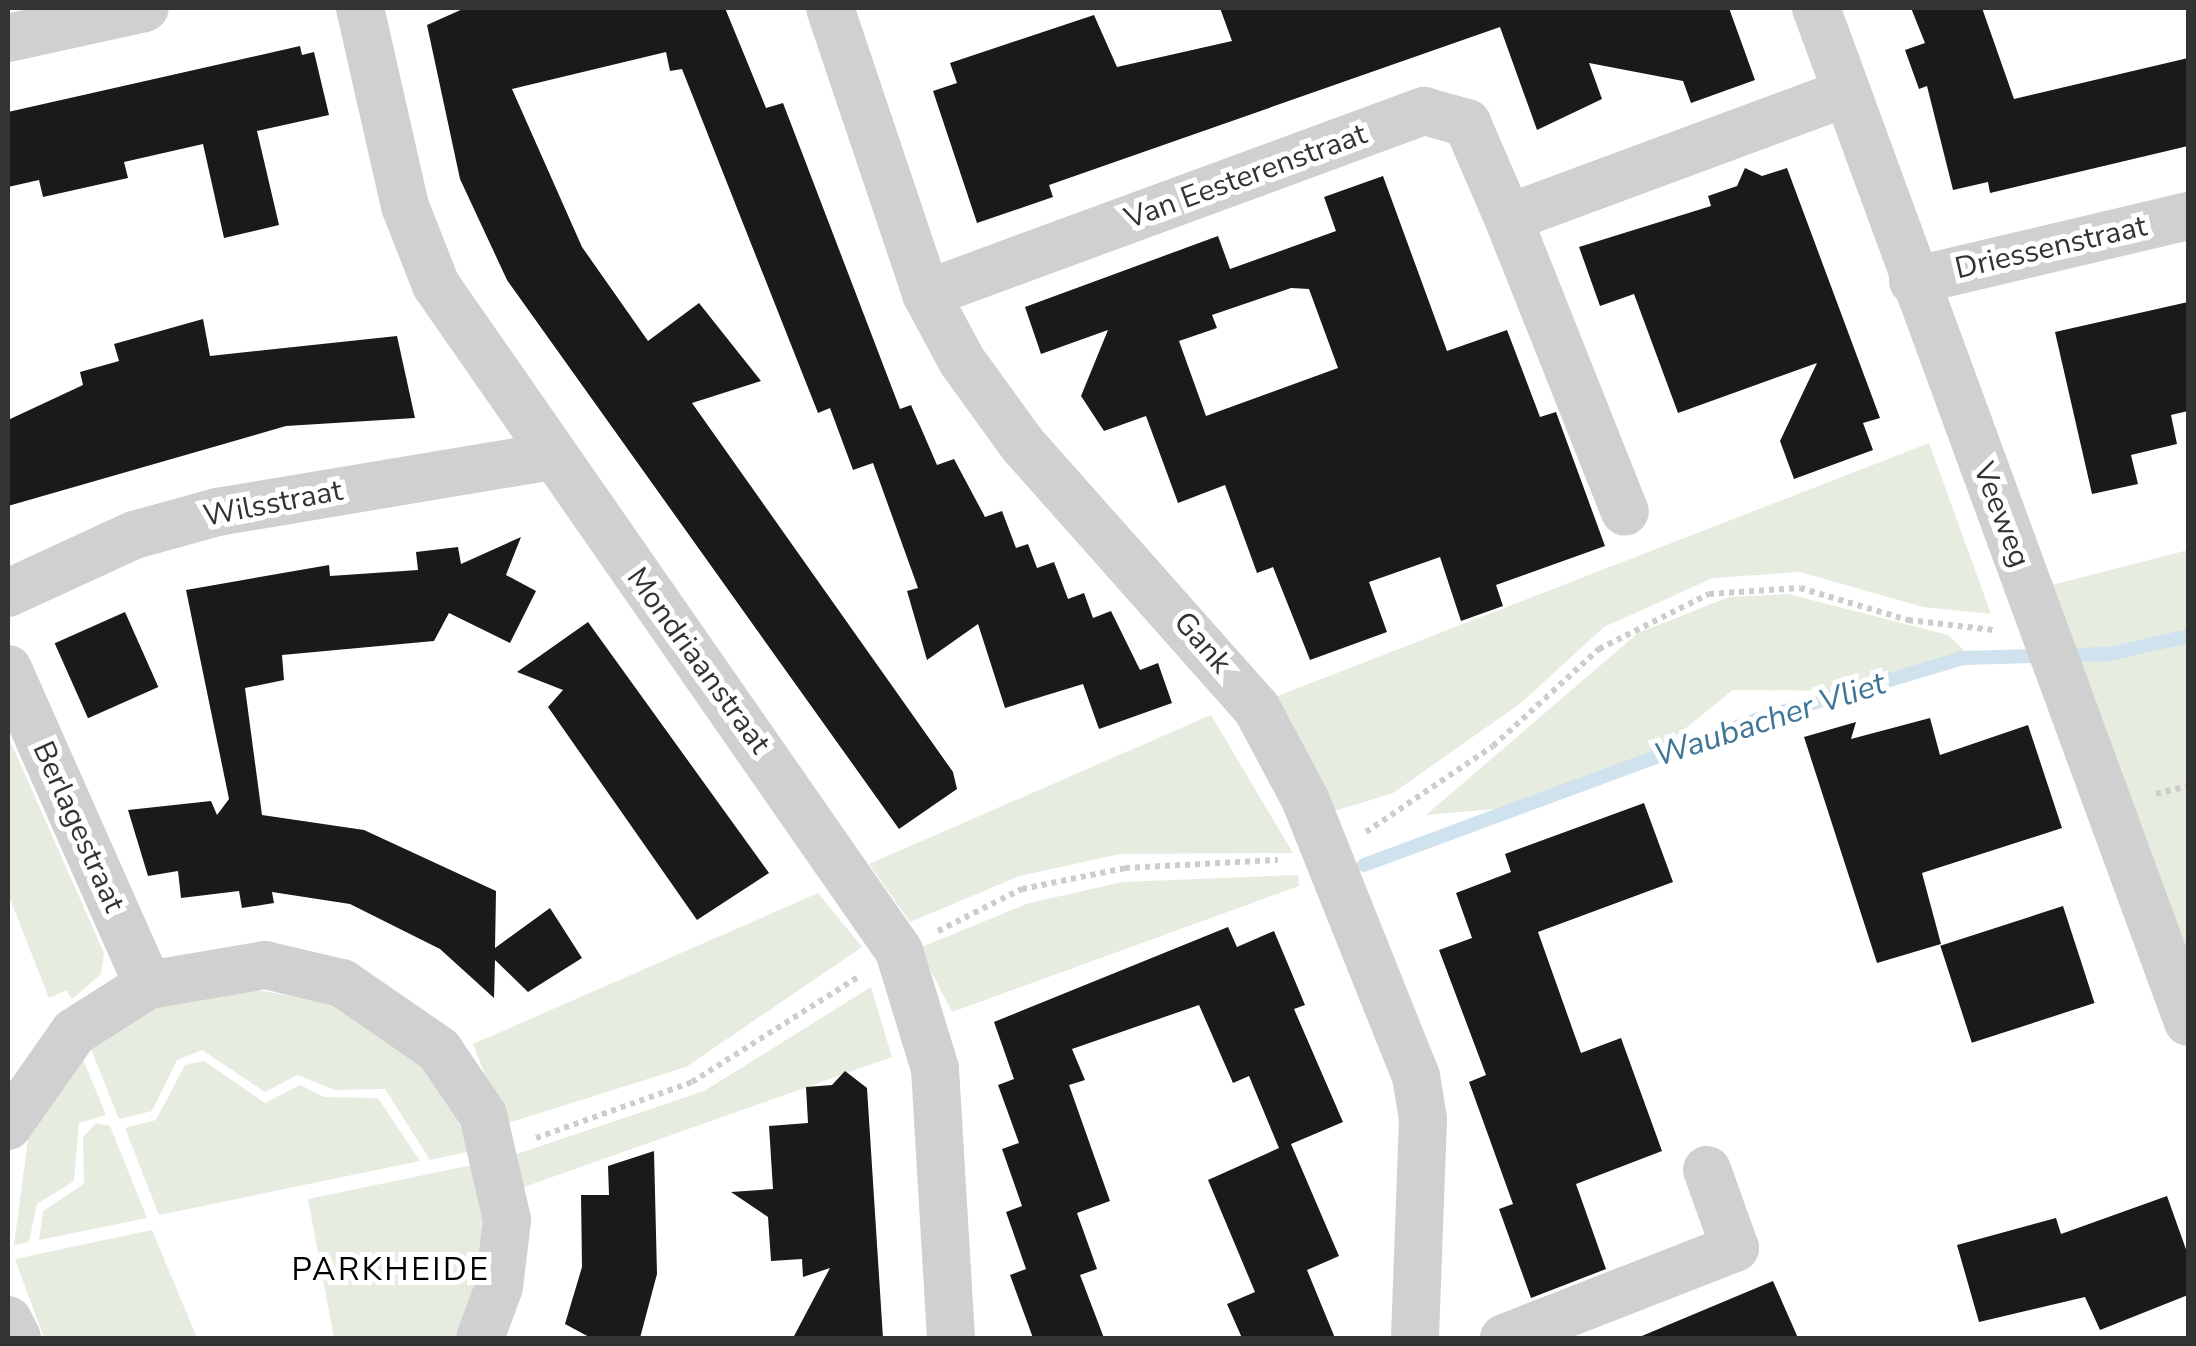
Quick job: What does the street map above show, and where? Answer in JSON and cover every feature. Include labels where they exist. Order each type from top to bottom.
[{"type":"street","points":[[8,38],[145,8]]},
{"type":"street","name":"Mondriaanstraat","points":[[360,8],[405,206],[436,285],[550,456],[892,935],[934,1069],[951,1338]]},
{"type":"street","name":"Gank","points":[[830,8],[926,294],[1022,444],[1257,708],[1305,799],[1416,1076],[1423,1119],[1415,1338]]},
{"type":"street","name":"Veeweg","points":[[1816,8],[2188,1022]]},
{"type":"street","points":[[1508,218],[1846,94]]},
{"type":"street","name":"Van Eesterenstraat","points":[[926,294],[1424,112],[1467,123],[1625,512]]},
{"type":"street","name":"Driessenstraat","points":[[1913,280],[2188,216]]},
{"type":"street","name":"Wilsstraat","points":[[8,593],[134,535],[217,512],[550,456]]},
{"type":"street","name":"Berlagestraat","points":[[8,669],[148,984]]},
{"type":"street","points":[[8,1126],[62,1043],[148,984],[225,966],[304,972],[378,1000],[439,1050],[483,1115],[504,1186],[505,1254],[480,1338]]},
{"type":"street","points":[[1504,1338],[1735,1248],[1707,1170]]},
{"type":"street","points":[[8,1320],[16,1338]]},
{"type":"shaded area","points":[[1929,443],[1991,614],[1923,607],[1800,572],[1713,578],[1604,627],[1521,703],[1393,793],[1328,813],[1275,697]]},
{"type":"shaded area","points":[[2188,550],[2188,964],[2052,585]]},
{"type":"shaded area","points":[[1788,594],[1948,635],[1969,655],[1854,691],[1733,690],[1655,753],[1507,808],[1426,815],[1638,633],[1729,597]]},
{"type":"shaded area","points":[[1211,715],[1293,853],[1120,854],[1020,876],[910,922],[869,864]]},
{"type":"shaded area","points":[[8,736],[104,953],[101,974],[72,999],[66,990],[49,998],[8,894]]},
{"type":"shaded area","points":[[1298,875],[1299,886],[952,1012],[919,948],[1029,903],[1123,882]]},
{"type":"shaded area","points":[[818,893],[862,947],[686,1067],[505,1124],[473,1044]]},
{"type":"shaded area","points":[[871,987],[892,1057],[521,1188],[514,1155],[704,1091]]},
{"type":"shaded area","points":[[246,988],[331,1003],[408,1051],[444,1091],[472,1151],[430,1160],[385,1089],[335,1090],[297,1075],[265,1092],[202,1050],[177,1060],[152,1111],[119,1119],[91,1049],[159,1005]]},
{"type":"shaded area","points":[[82,1057],[106,1115],[79,1123],[74,1181],[37,1204],[29,1242],[14,1245],[28,1139]]},
{"type":"shaded area","points":[[204,1061],[265,1103],[300,1085],[324,1097],[378,1098],[420,1161],[159,1215],[125,1128],[156,1120],[185,1065]]},
{"type":"shaded area","points":[[96,1123],[110,1126],[147,1218],[39,1240],[43,1211],[84,1184],[83,1137]]},
{"type":"shaded area","points":[[477,1164],[484,1212],[476,1287],[455,1338],[334,1338],[308,1199]]},
{"type":"shaded area","points":[[152,1230],[197,1338],[44,1338],[15,1259]]},
{"type":"building","points":[[465,8],[725,8],[766,108],[783,103],[900,409],[911,405],[937,465],[954,459],[985,517],[1002,511],[1016,548],[1028,544],[1037,568],[1054,562],[1068,599],[1084,593],[1093,618],[1111,611],[1140,670],[1158,663],[1172,703],[1099,729],[1083,684],[1005,708],[978,624],[927,660],[907,591],[918,588],[873,463],[853,470],[830,408],[818,413],[682,69],[670,71],[666,52],[512,89],[582,247],[648,341],[699,303],[761,381],[692,403],[953,772],[957,789],[899,829],[507,280],[460,179],[427,25]]},
{"type":"building","points":[[1220,8],[1729,8],[1755,80],[1691,103],[1683,81],[1589,63],[1602,99],[1537,130],[1500,27],[1049,185],[1053,197],[977,223],[933,91],[957,83],[950,63],[1094,15],[1117,67],[1232,41]]},
{"type":"building","points":[[1911,8],[1982,8],[2014,99],[2188,58],[2188,146],[1990,193],[1988,182],[1953,190],[1927,86],[1919,89],[1905,50],[1925,43]]},
{"type":"building","points":[[300,46],[302,55],[314,52],[329,115],[257,131],[279,225],[224,238],[203,144],[124,162],[128,178],[43,197],[39,180],[8,187],[8,112]]},
{"type":"building","points":[[1745,168],[1762,176],[1787,168],[1880,418],[1863,423],[1873,450],[1794,479],[1780,441],[1817,363],[1678,413],[1634,294],[1600,306],[1579,247],[1711,206],[1708,196],[1737,186]]},
{"type":"building","points":[[1383,176],[1447,351],[1507,330],[1540,417],[1556,412],[1605,546],[1496,585],[1503,606],[1461,621],[1440,557],[1369,582],[1387,632],[1310,660],[1273,567],[1257,573],[1225,485],[1178,503],[1146,416],[1104,431],[1081,396],[1108,330],[1041,354],[1025,307],[1218,236],[1230,269],[1336,231],[1324,197]],"holes":[[[1291,288],[1309,289],[1338,368],[1206,416],[1179,341],[1217,328],[1212,315]]]},
{"type":"building","points":[[2188,302],[2188,411],[2171,415],[2177,444],[2131,455],[2138,484],[2092,494],[2055,332]]},
{"type":"building","points":[[203,319],[210,356],[397,336],[415,418],[286,426],[8,506],[8,420],[83,385],[80,372],[119,361],[114,344]]},
{"type":"building","points":[[521,537],[506,575],[536,591],[510,643],[449,613],[434,641],[282,655],[284,680],[245,688],[262,815],[364,830],[496,891],[495,948],[550,908],[582,958],[528,992],[495,960],[494,998],[440,949],[350,904],[272,892],[274,903],[242,908],[239,891],[181,898],[178,871],[148,876],[128,810],[211,801],[217,815],[229,799],[186,590],[329,565],[330,576],[418,570],[416,552],[458,547],[461,564]]},
{"type":"building","points":[[125,612],[158,687],[88,718],[55,643]]},
{"type":"building","points":[[588,622],[769,873],[697,920],[548,707],[563,690],[517,672]]},
{"type":"building","points":[[1930,718],[1940,755],[2028,725],[2062,828],[1922,873],[1941,944],[1877,963],[1804,737],[1856,722],[1851,739]]},
{"type":"building","points":[[1644,803],[1673,882],[1538,932],[1581,1053],[1621,1038],[1662,1151],[1576,1184],[1606,1269],[1531,1298],[1499,1209],[1513,1204],[1469,1082],[1486,1075],[1439,950],[1472,938],[1456,893],[1511,872],[1505,854]]},
{"type":"building","points":[[2063,906],[2095,1003],[1972,1043],[1940,946]]},
{"type":"building","points":[[1228,927],[1237,947],[1274,931],[1305,1005],[1294,1009],[1343,1122],[1291,1144],[1339,1256],[1307,1270],[1335,1338],[1242,1338],[1227,1304],[1255,1292],[1208,1180],[1279,1148],[1249,1076],[1233,1083],[1199,1005],[1072,1049],[1085,1080],[1069,1085],[1110,1201],[1077,1213],[1097,1269],[1080,1275],[1104,1338],[1033,1338],[1010,1275],[1026,1269],[1006,1212],[1022,1206],[1002,1149],[1019,1143],[998,1085],[1014,1079],[994,1022]]},
{"type":"building","points":[[845,1071],[867,1088],[883,1338],[793,1338],[830,1268],[803,1277],[802,1259],[771,1261],[768,1217],[731,1192],[773,1189],[769,1126],[808,1123],[806,1087],[832,1085]]},
{"type":"building","points":[[654,1151],[657,1274],[640,1338],[591,1338],[565,1324],[582,1267],[581,1195],[609,1195],[608,1166]]},
{"type":"building","points":[[2167,1196],[2188,1255],[2188,1295],[2100,1330],[2085,1297],[1979,1322],[1957,1245],[2056,1218],[2061,1234]]},
{"type":"building","points":[[1773,1281],[1798,1338],[1637,1338]]},
{"type":"waterway","name":"Waubacher Vliet","points":[[1364,865],[1756,720],[1963,658],[2109,654],[2188,636]]},
{"type":"district","name":"PARKHEIDE","points":[[391,1270]]}]
